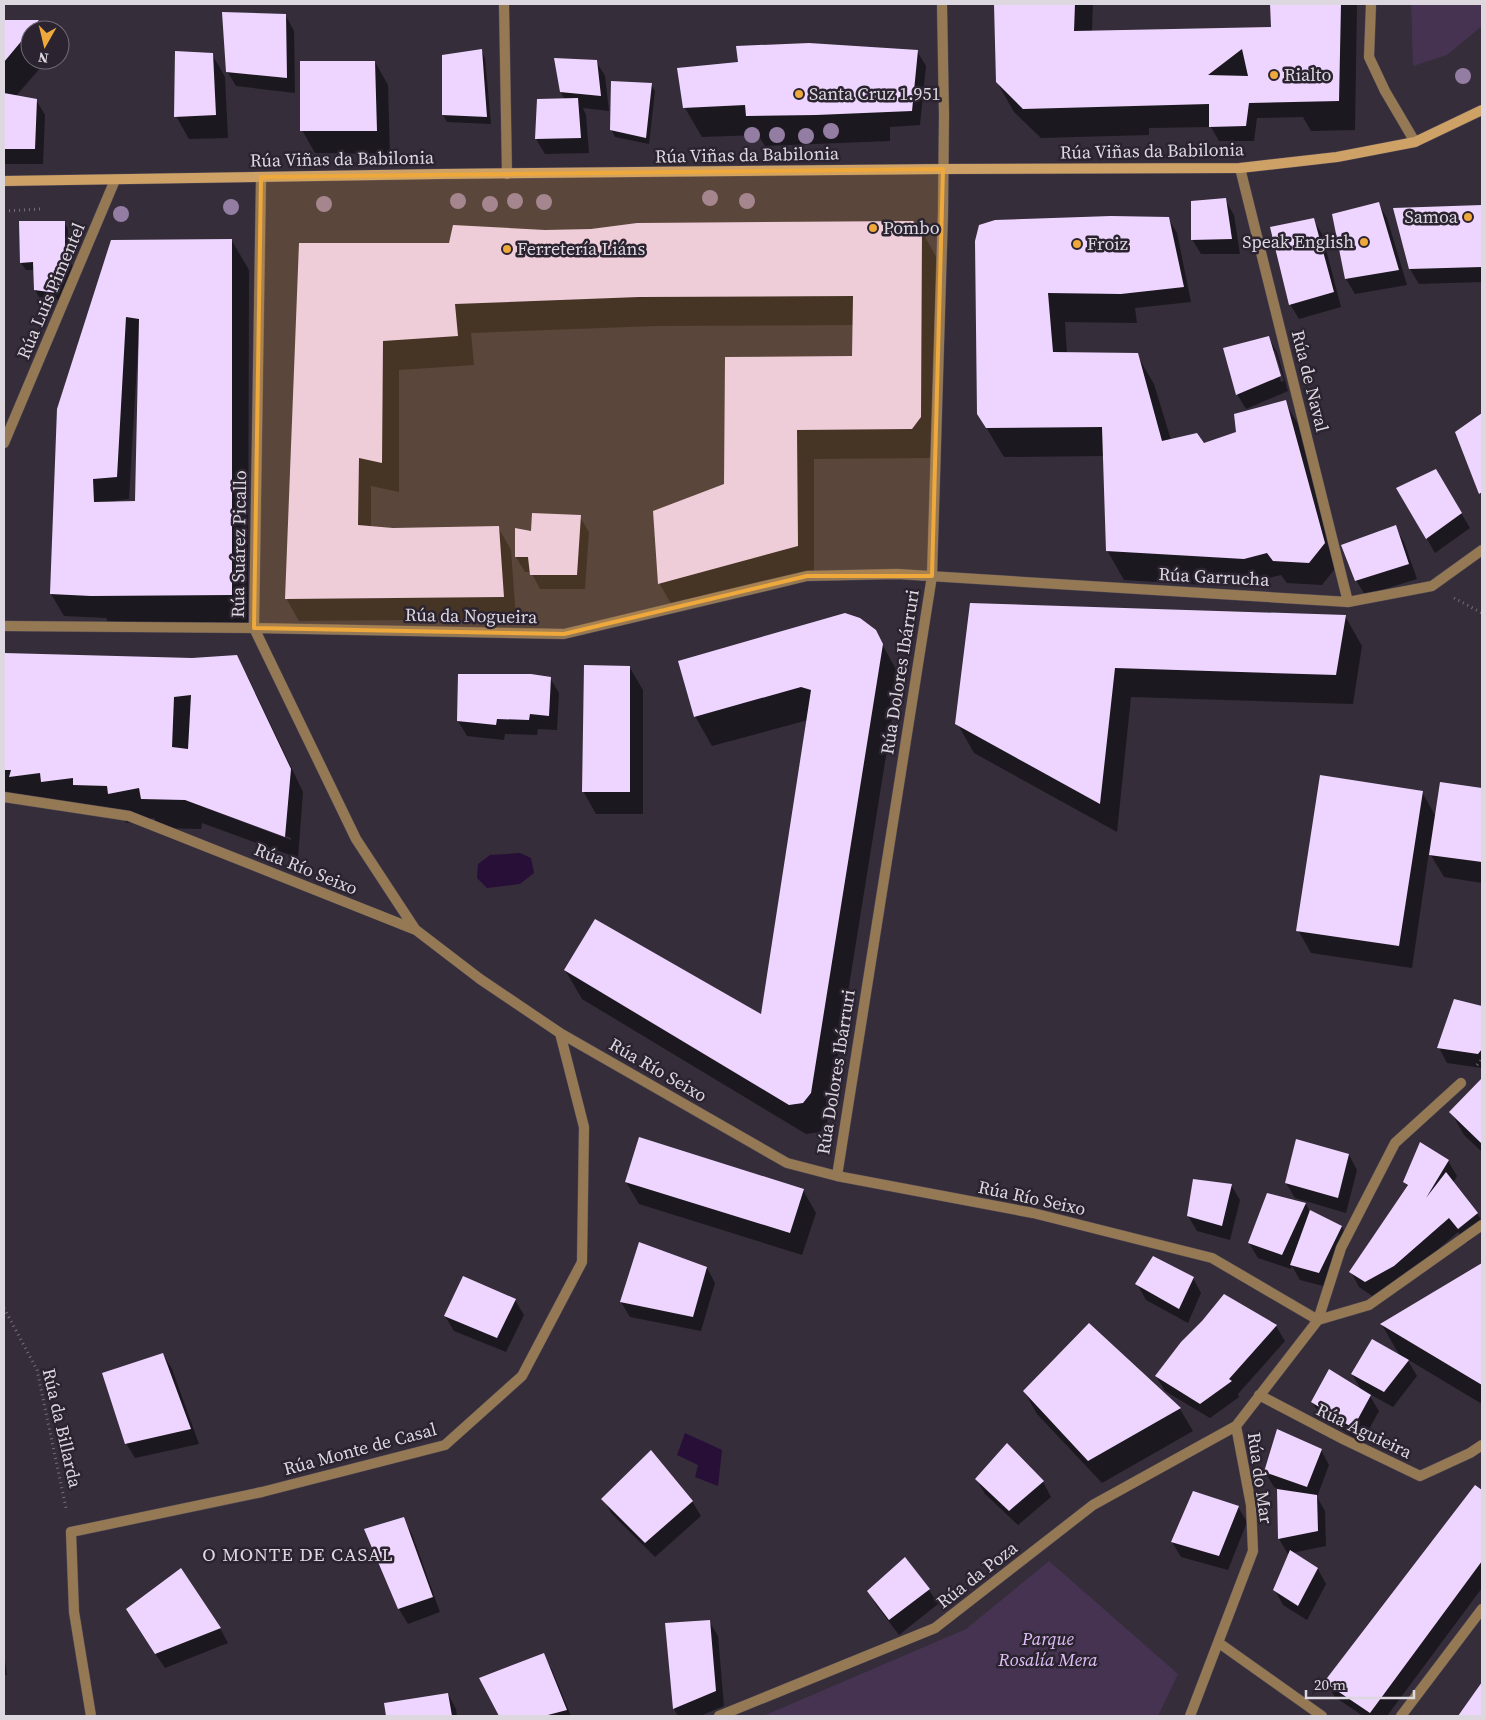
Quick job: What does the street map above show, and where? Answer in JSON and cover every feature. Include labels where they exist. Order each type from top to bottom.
[{"type":"main road","name":"Rúa Viñas da Babilonia","points":[[4,181],[943,169],[1240,168],[1337,157],[1415,142],[1482,110]]},
{"type":"street","points":[[504,4],[507,174]]},
{"type":"street","name":"Rúa Dolores Ibárruri","points":[[837,1176],[932,576],[944,115],[942,4]]},
{"type":"street","points":[[1371,4],[1369,58],[1415,142]]},
{"type":"street","name":"Rúa de Naval","points":[[1240,168],[1348,602]]},
{"type":"street","name":"Rúa Suárez Picallo","points":[[262,177],[254,628],[356,839],[416,930]]},
{"type":"street","name":"Rúa Luis Pimentel","points":[[4,443],[115,180]]},
{"type":"street","name":"Rúa Garrucha","points":[[932,576],[1348,602],[1432,586],[1482,550]]},
{"type":"street","name":"Rúa da Nogueira","points":[[4,626],[254,628],[564,634],[807,576],[897,574],[932,576]]},
{"type":"street","name":"Rúa Río Seixo","points":[[4,797],[129,816],[416,930],[480,979],[560,1033],[787,1163],[837,1176],[1033,1214],[1212,1258],[1318,1320]]},
{"type":"street","name":"Rúa Monte de Casal","points":[[71,1532],[262,1492],[445,1445],[522,1376],[582,1262],[584,1127],[560,1033]]},
{"type":"street","name":"Rúa do Mar","points":[[1190,1716],[1253,1551],[1251,1505],[1236,1426],[1318,1320],[1341,1248],[1395,1143],[1461,1083]]},
{"type":"street","points":[[1318,1320],[1369,1305],[1482,1225]]},
{"type":"street","name":"Rúa Aguieira","points":[[1259,1395],[1343,1440],[1420,1476],[1470,1453],[1482,1445]]},
{"type":"street","name":"Rúa da Poza","points":[[720,1716],[935,1628],[1093,1505],[1236,1426]]},
{"type":"street","points":[[71,1532],[74,1612],[91,1716]]},
{"type":"street","points":[[1401,1716],[1482,1609]]},
{"type":"street","points":[[1219,1643],[1322,1716]]},
{"type":"path","points":[[4,212],[41,210]]},
{"type":"path","name":"Rúa da Billarda","points":[[4,1308],[37,1370],[71,1532]]},
{"type":"highlighted area","points":[[943,169],[932,576],[807,576],[564,634],[254,628],[261,177]]},
{"type":"green space","points":[[1411,4],[1482,4],[1482,26],[1447,55],[1413,66]]},
{"type":"green space","name":"Parque Rosalía Mera","points":[[1049,1561],[1178,1674],[1158,1716],[763,1716],[966,1629]]},
{"type":"shaded area","points":[[520,853],[531,858],[534,873],[520,884],[487,888],[477,878],[478,864],[490,855]]},
{"type":"shaded area","points":[[685,1433],[722,1450],[718,1486],[695,1477],[698,1465],[677,1455]]},
{"type":"building","points":[[994,4],[1075,4],[1074,31],[1271,27],[1270,4],[1341,4],[1339,101],[1249,103],[1246,126],[1209,127],[1209,104],[1023,109],[996,82]],"holes":[[[1242,49],[1248,76],[1208,75]]]},
{"type":"building","points":[[222,12],[286,14],[287,78],[226,72]]},
{"type":"building","points":[[4,20],[20,20],[20,43],[4,62]]},
{"type":"building","points":[[809,43],[918,50],[912,111],[746,116],[745,105],[683,108],[677,68],[738,62],[736,46]]},
{"type":"building","points":[[482,49],[487,117],[442,115],[442,55]]},
{"type":"building","points":[[175,51],[213,53],[216,115],[174,117]]},
{"type":"building","points":[[554,58],[597,60],[601,96],[560,92]]},
{"type":"building","points":[[300,61],[375,61],[377,131],[300,131]]},
{"type":"building","points":[[611,81],[652,83],[646,138],[610,130]]},
{"type":"building","points":[[4,93],[37,99],[35,149],[4,149]]},
{"type":"building","points":[[578,98],[581,138],[535,139],[537,99]]},
{"type":"building","points":[[1226,198],[1232,239],[1191,240],[1191,201]]},
{"type":"building","name":"Speak English","points":[[1379,202],[1399,270],[1345,279],[1332,214]]},
{"type":"building","points":[[1482,205],[1482,267],[1409,269],[1393,208]]},
{"type":"building","points":[[1111,216],[1169,217],[1184,287],[1121,294],[1048,293],[1053,352],[1138,353],[1162,441],[1197,433],[1204,443],[1236,432],[1234,414],[1286,400],[1325,543],[1309,563],[1273,561],[1267,553],[1244,559],[1106,551],[1102,427],[986,428],[977,414],[975,241],[979,225],[995,220]]},
{"type":"building","points":[[1314,218],[1334,292],[1289,305],[1270,227]]},
{"type":"building","points":[[19,221],[65,221],[65,259],[71,259],[57,293],[34,290],[33,262],[20,263]]},
{"type":"building","points":[[913,221],[922,230],[921,417],[912,429],[797,430],[798,546],[658,584],[653,511],[724,484],[725,357],[852,356],[853,296],[639,297],[455,304],[458,336],[383,341],[382,463],[359,458],[358,525],[393,528],[499,526],[504,597],[285,599],[299,243],[449,243],[453,225],[545,230],[591,229],[637,223]]},
{"type":"building","points":[[232,239],[232,595],[91,596],[50,594],[57,409],[111,240]],"holes":[[[126,317],[139,319],[135,501],[94,502],[93,479],[117,477]]]},
{"type":"building","points":[[1269,336],[1281,376],[1236,395],[1223,348]]},
{"type":"building","points":[[1482,413],[1482,492],[1479,494],[1455,432]]},
{"type":"building","points":[[1436,469],[1462,513],[1426,539],[1396,488]]},
{"type":"building","points":[[532,513],[581,515],[577,575],[530,575],[528,557],[515,557],[515,528],[531,531]]},
{"type":"building","points":[[1396,525],[1409,564],[1355,581],[1341,545]]},
{"type":"building","points":[[970,603],[1346,615],[1336,675],[1115,668],[1100,804],[955,724]]},
{"type":"building","points":[[845,613],[860,618],[876,630],[883,644],[811,1093],[803,1103],[789,1105],[564,970],[595,919],[761,1014],[811,690],[801,687],[694,717],[678,661]]},
{"type":"building","points":[[4,653],[192,658],[237,655],[291,769],[285,837],[185,800],[141,799],[139,788],[108,794],[107,786],[73,785],[73,778],[41,782],[40,773],[9,777],[11,770],[4,770]],"holes":[[[191,695],[188,749],[172,747],[174,697]]]},
{"type":"building","points":[[584,665],[630,666],[630,792],[582,792]]},
{"type":"building","points":[[458,674],[531,674],[551,677],[549,716],[530,714],[529,720],[497,719],[496,725],[457,721]]},
{"type":"building","points":[[1320,775],[1423,791],[1399,946],[1296,931]]},
{"type":"building","points":[[1440,782],[1482,788],[1482,862],[1429,855]]},
{"type":"building","points":[[1454,999],[1482,1006],[1482,1049],[1478,1054],[1437,1048]]},
{"type":"building","points":[[1482,1078],[1482,1144],[1449,1112]]},
{"type":"building","points":[[639,1137],[804,1189],[790,1233],[625,1182]]},
{"type":"building","points":[[1296,1139],[1349,1154],[1338,1198],[1285,1183]]},
{"type":"building","points":[[1420,1142],[1449,1160],[1426,1198],[1446,1172],[1478,1213],[1458,1229],[1449,1218],[1394,1266],[1365,1282],[1349,1272],[1408,1185],[1403,1182]]},
{"type":"building","points":[[1193,1179],[1232,1184],[1222,1226],[1187,1216]]},
{"type":"building","points":[[1267,1193],[1306,1203],[1282,1255],[1248,1243]]},
{"type":"building","points":[[1310,1210],[1342,1226],[1319,1273],[1290,1265]]},
{"type":"building","points":[[639,1242],[707,1267],[693,1317],[620,1302]]},
{"type":"building","points":[[1153,1256],[1194,1277],[1179,1309],[1135,1284]]},
{"type":"building","points":[[1482,1263],[1482,1385],[1380,1324]]},
{"type":"building","points":[[463,1276],[516,1299],[497,1338],[444,1316]]},
{"type":"building","points":[[1224,1294],[1277,1325],[1229,1379],[1232,1381],[1200,1404],[1155,1376],[1181,1342],[1202,1321]]},
{"type":"building","points":[[1089,1323],[1181,1408],[1088,1461],[1023,1391]]},
{"type":"building","points":[[1372,1339],[1409,1360],[1384,1392],[1351,1374]]},
{"type":"building","points":[[163,1353],[191,1429],[125,1444],[102,1373]]},
{"type":"building","points":[[1329,1369],[1371,1395],[1353,1428],[1311,1402]]},
{"type":"building","points":[[1277,1429],[1322,1449],[1307,1487],[1264,1472]]},
{"type":"building","points":[[1007,1443],[1044,1481],[1009,1511],[975,1479]]},
{"type":"building","points":[[651,1450],[693,1501],[645,1543],[601,1499]]},
{"type":"building","points":[[1475,1485],[1482,1490],[1482,1561],[1370,1713],[1324,1682]]},
{"type":"building","points":[[1277,1489],[1317,1495],[1318,1531],[1278,1539]]},
{"type":"building","points":[[1193,1491],[1239,1506],[1219,1556],[1171,1542]]},
{"type":"building","points":[[404,1517],[433,1597],[398,1609],[364,1529]]},
{"type":"building","points":[[1290,1550],[1318,1568],[1298,1606],[1273,1590]]},
{"type":"building","points":[[905,1557],[930,1589],[889,1620],[867,1591]]},
{"type":"building","points":[[181,1568],[221,1628],[155,1654],[126,1609]]},
{"type":"building","points":[[710,1620],[716,1691],[673,1709],[665,1623]]},
{"type":"building","points":[[544,1653],[567,1710],[544,1716],[499,1716],[479,1678]]},
{"type":"building","points":[[1482,1682],[1482,1716],[1458,1716]]},
{"type":"building","points":[[448,1693],[452,1716],[386,1716],[384,1703]]},
{"type":"place","name":"Rialto","points":[[1274,75]]},
{"type":"place","name":"Santa Cruz 1.951","points":[[799,94]]},
{"type":"place","name":"Samoa","points":[[1468,217]]},
{"type":"place","name":"Pombo","points":[[873,228]]},
{"type":"place","name":"Speak English","points":[[1364,242]]},
{"type":"place","name":"Froiz","points":[[1077,244]]},
{"type":"place","name":"Ferretería Liáns","points":[[507,249]]},
{"type":"district","name":"O MONTE DE CASAL","points":[[298,1554]]}]
